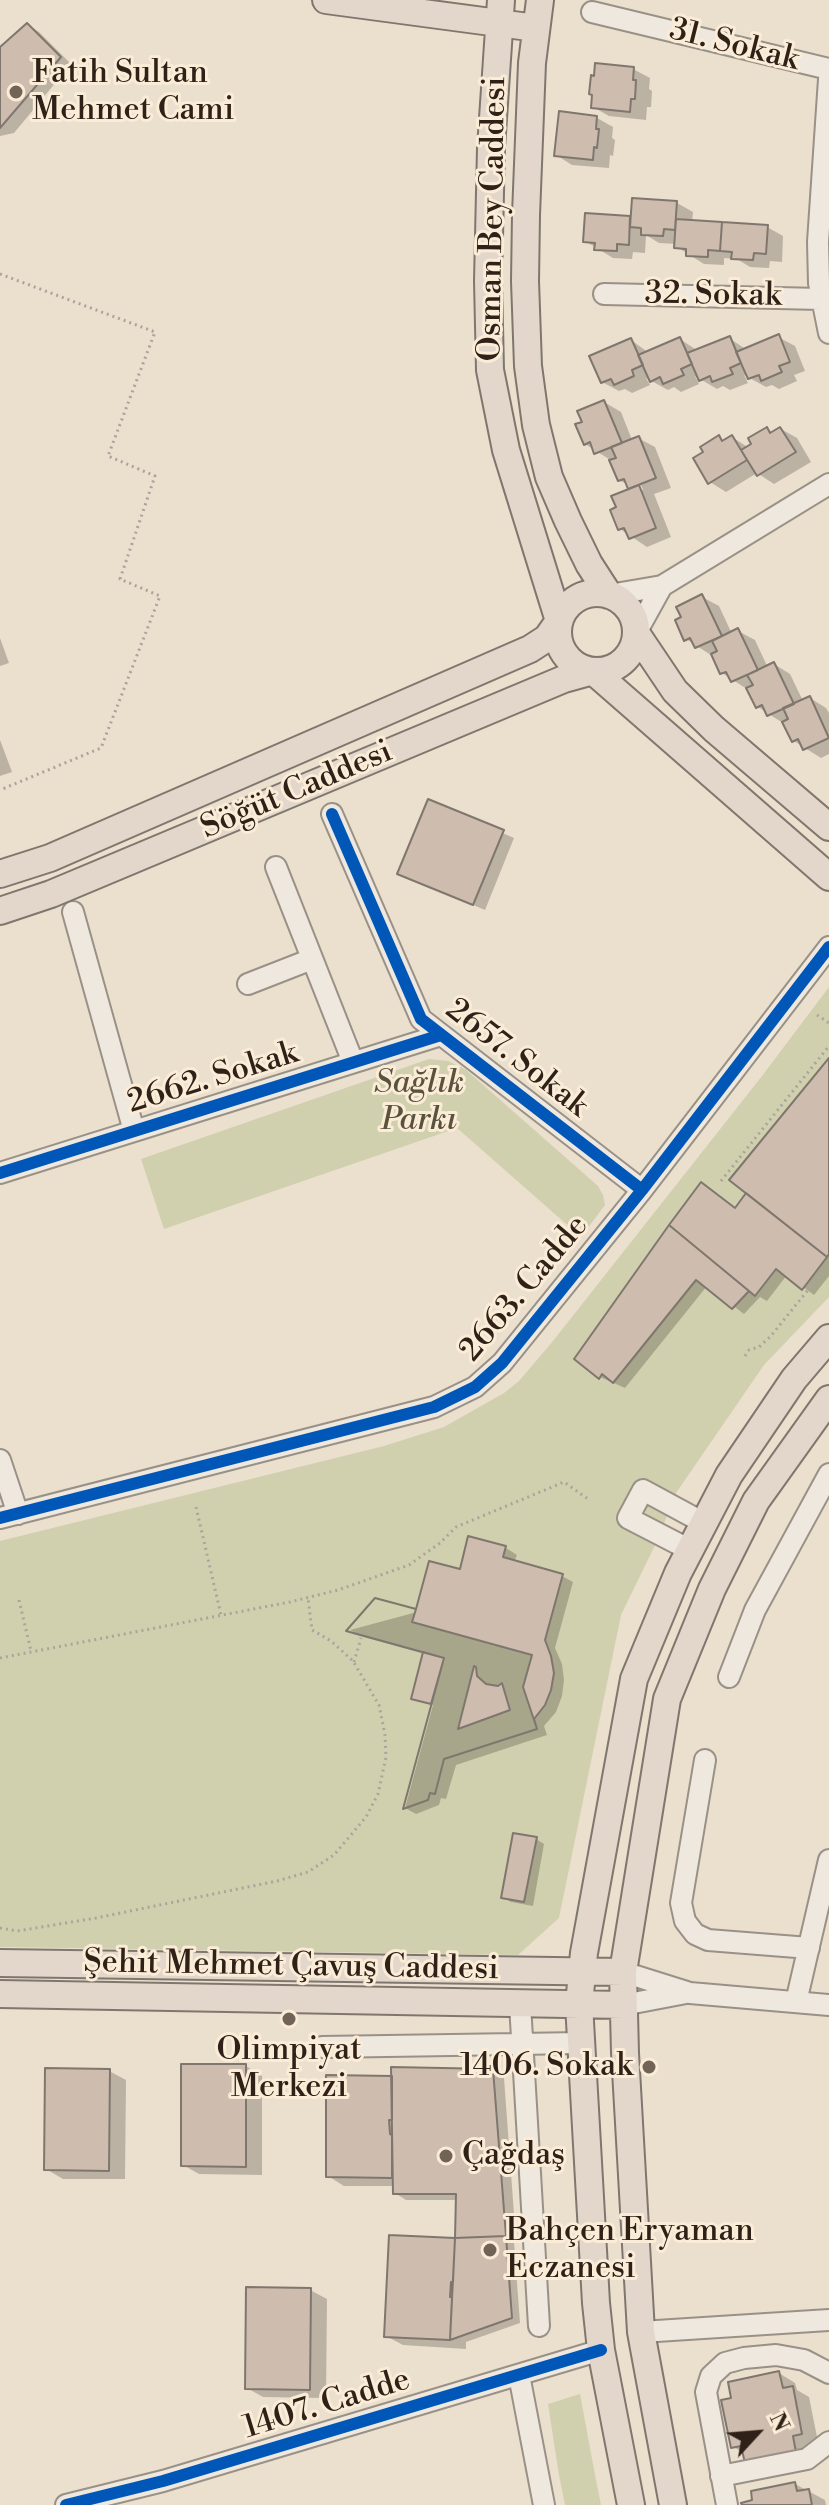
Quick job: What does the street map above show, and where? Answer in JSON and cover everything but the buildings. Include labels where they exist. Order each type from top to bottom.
[{"type":"main road","points":[[326,0],[500,12],[536,28]]},
{"type":"main road","name":"Osman Bey Caddesi","points":[[540,0],[532,63],[525,281],[528,366],[549,477],[589,564],[609,595]]},
{"type":"main road","name":"Osman Bey Caddesi","points":[[500,12],[491,148],[488,281],[490,370],[506,450],[559,621]]},
{"type":"main road","points":[[593,671],[614,667],[623,661],[636,633],[629,610],[609,595],[597,593],[585,594],[565,609],[557,632],[564,654],[572,663],[593,671],[829,877]]},
{"type":"main road","name":"Söğüt Caddesi","points":[[0,874],[50,858],[530,649],[547,638],[559,621]]},
{"type":"main road","points":[[636,633],[675,691],[714,729],[829,827]]},
{"type":"main road","name":"Söğüt Caddesi","points":[[0,911],[51,894],[564,679],[593,671]]},
{"type":"main road","points":[[631,2505],[601,2350],[596,2303],[579,2004],[582,1972],[634,1679],[678,1573],[729,1475],[794,1379],[829,1338]]},
{"type":"main road","points":[[673,2505],[641,2332],[623,1972],[667,1699],[712,1589],[756,1501],[829,1399]]},
{"type":"main road","name":"Şehit Mehmet Çavuş Caddesi","points":[[0,1963],[623,1972]]},
{"type":"main road","name":"Şehit Mehmet Çavuş Caddesi","points":[[0,1994],[623,2005]]},
{"type":"street","name":"31. Sokak","points":[[592,12],[829,69]]},
{"type":"street","points":[[829,79],[818,242],[819,283],[829,333]]},
{"type":"street","name":"32. Sokak","points":[[604,294],[821,299]]},
{"type":"street","points":[[609,595],[662,586],[829,484]]},
{"type":"street","points":[[636,633],[662,586]]},
{"type":"street","name":"2657. Sokak","points":[[332,814],[421,1019],[642,1190]]},
{"type":"street","points":[[276,867],[353,1062]]},
{"type":"street","points":[[73,912],[134,1131]]},
{"type":"street","name":"2663. Cadde","points":[[9,1516],[434,1407],[475,1387],[502,1363],[642,1190],[829,947]]},
{"type":"street","points":[[248,984],[312,959]]},
{"type":"street","name":"2662. Sokak","points":[[0,1173],[441,1035]]},
{"type":"street","points":[[0,1460],[9,1516]]},
{"type":"street","points":[[729,1677],[755,1610],[829,1474]]},
{"type":"street","points":[[690,1550],[628,1518],[643,1490],[704,1523]]},
{"type":"street","points":[[705,1760],[681,1903],[685,1921],[695,1934],[708,1940],[809,1948]]},
{"type":"street","points":[[796,2002],[829,1860]]},
{"type":"street","points":[[623,1972],[690,1993],[829,2005]]},
{"type":"street","points":[[623,2005],[690,1993]]},
{"type":"street","points":[[520,2004],[539,2326]]},
{"type":"street","points":[[322,2047],[581,2043]]},
{"type":"street","points":[[641,2332],[829,2320]]},
{"type":"street","name":"1407. Cadde","points":[[66,2505],[163,2481],[601,2350]]},
{"type":"street","points":[[727,2505],[706,2392],[711,2376],[725,2363],[776,2355],[804,2360],[829,2373]]},
{"type":"street","points":[[519,2375],[544,2505]]},
{"type":"street","points":[[721,2476],[807,2459],[829,2442]]},
{"type":"path","points":[[0,274],[155,332],[108,456],[155,476],[120,579],[160,596],[101,748],[0,790]]},
{"type":"path","points":[[817,1015],[829,1023]]},
{"type":"path","points":[[721,1181],[829,1046]]},
{"type":"path","points":[[745,1356],[770,1337],[829,1264]]},
{"type":"path","points":[[0,1658],[308,1598],[379,1577],[409,1565],[456,1527],[564,1482],[588,1499]]},
{"type":"path","points":[[196,1507],[221,1615]]},
{"type":"path","points":[[0,1928],[17,1931],[96,1918],[277,1881],[308,1872],[334,1855],[366,1817],[378,1794],[386,1757],[385,1735],[379,1705],[354,1662],[331,1641],[312,1630],[308,1598]]},
{"type":"path","points":[[19,1600],[32,1652]]},
{"type":"path","points":[[354,1662],[361,1638]]},
{"type":"green space","points":[[829,987],[829,1297],[764,1365],[676,1493],[657,1541],[621,1615],[559,1918],[518,1955],[0,1947],[0,1541],[384,1446],[444,1427],[504,1393],[519,1381],[553,1341]]},
{"type":"green space","name":"Sağlık Parkı","points":[[429,1059],[448,1061],[465,1069],[598,1186],[605,1205],[581,1237],[457,1128],[164,1229],[141,1159]]},
{"type":"green space","points":[[580,2394],[601,2505],[565,2505],[559,2475],[548,2404]]},
{"type":"cycle path","points":[[332,814],[421,1019],[642,1190]]},
{"type":"cycle path","points":[[0,1518],[434,1407],[475,1387],[502,1363],[642,1190],[829,947]]},
{"type":"cycle path","points":[[0,1173],[441,1035]]},
{"type":"cycle path","points":[[66,2505],[163,2481],[601,2350]]},
{"type":"place","name":"Fatih Sultan Mehmet Cami","points":[[16,92]]},
{"type":"place","name":"Olimpiyat Merkezi","points":[[289,2019]]},
{"type":"place","name":"1406. Sokak","points":[[649,2067]]},
{"type":"place","name":"Çağdaş","points":[[446,2156]]},
{"type":"place","name":"Bahçen Eryaman Eczanesi","points":[[490,2250]]}]
